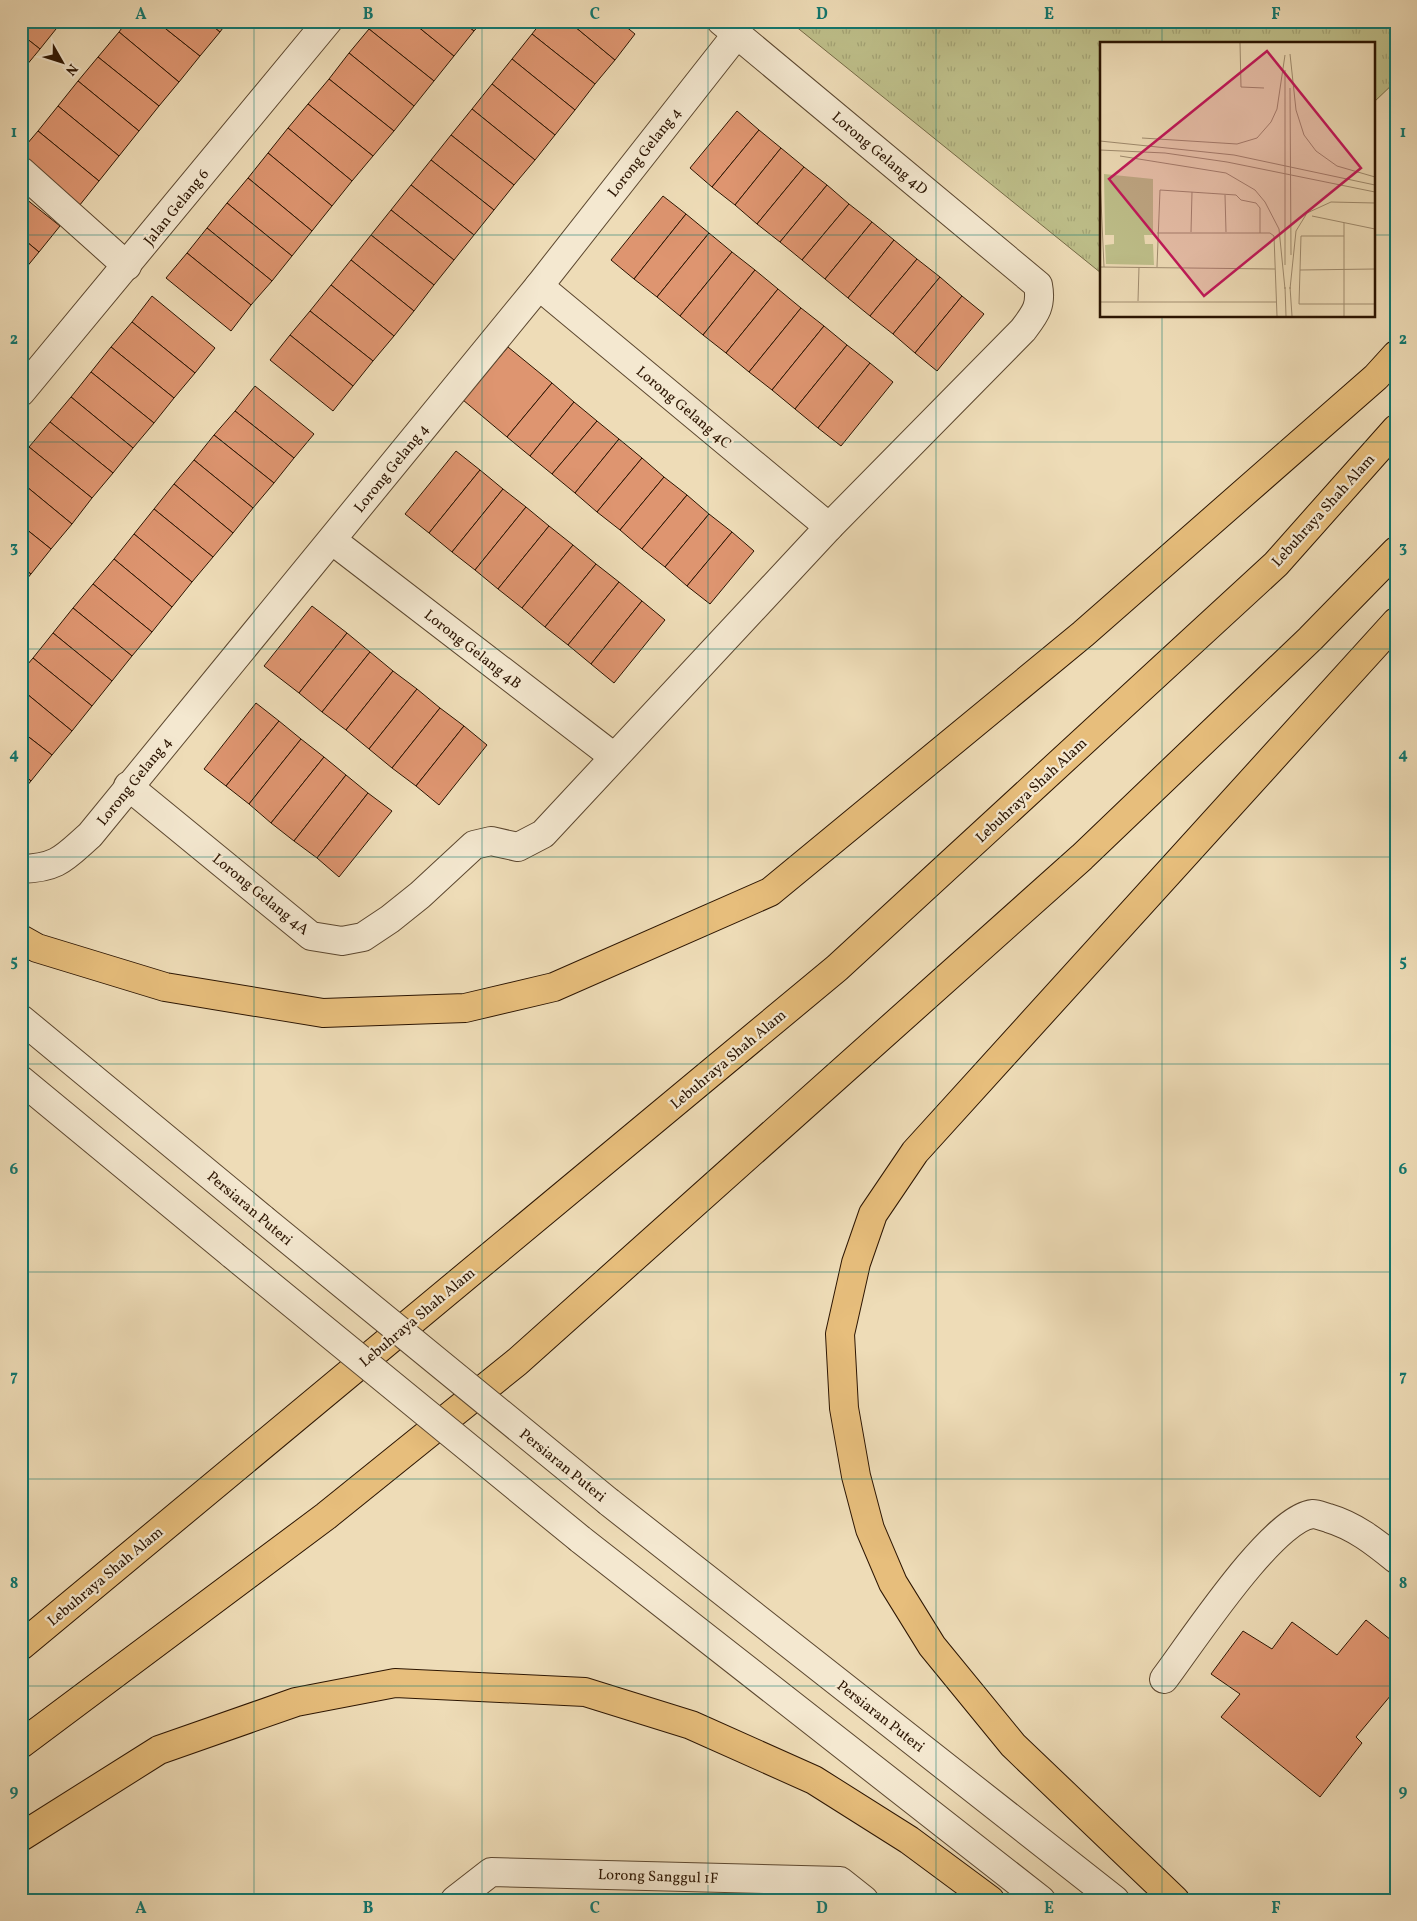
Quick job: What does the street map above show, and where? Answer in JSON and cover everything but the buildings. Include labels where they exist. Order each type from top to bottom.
[{"type":"highway","points":[[21,939],[37,948],[166,988],[323,1013],[465,1008],[554,987],[770,892],[1083,634],[1376,376],[1396,355]]},
{"type":"highway","name":"Lebuhraya Shah Alam","points":[[21,1646],[838,968],[1276,564],[1396,428]]},
{"type":"highway","points":[[21,1744],[326,1516],[517,1362],[1082,858],[1310,639],[1396,551]]},
{"type":"highway","points":[[1175,1900],[1013,1745],[932,1646],[893,1583],[870,1529],[856,1476],[844,1408],[840,1334],[856,1263],[873,1214],[914,1152],[1396,622]]},
{"type":"highway","points":[[21,1837],[159,1750],[296,1702],[395,1683],[585,1692],[691,1725],[814,1780],[909,1840],[990,1900]]},
{"type":"street","name":"Jalan Gelang 6","points":[[21,392],[328,21]]},
{"type":"street","name":"Lorong Gelang 4D","points":[[729,28],[1038,285]]},
{"type":"street","name":"Lorong Gelang 4","points":[[21,869],[38,868],[60,862],[90,835],[128,786],[333,541],[539,286],[729,28]]},
{"type":"street","points":[[21,171],[127,266]]},
{"type":"street","name":"Lorong Gelang 4A","points":[[128,786],[311,936],[342,941],[364,937],[390,919],[474,845],[491,841],[518,847],[543,834],[829,527],[1022,330],[1035,314],[1038,306],[1040,298],[1038,285]]},
{"type":"street","name":"Lorong Gelang 4C","points":[[539,286],[829,527]]},
{"type":"street","name":"Lorong Gelang 4B","points":[[333,541],[614,757]]},
{"type":"street","name":"Persiaran Puteri","points":[[21,1018],[609,1502],[1114,1900]]},
{"type":"street","points":[[21,1080],[580,1538],[1041,1900]]},
{"type":"street","points":[[1164,1679],[1251,1562],[1290,1524],[1313,1514],[1339,1521],[1364,1533],[1396,1559]]},
{"type":"street","name":"Lorong Sanggul 1F","points":[[455,1900],[491,1872],[840,1881],[864,1900]]},
{"type":"green space","points":[[789,21],[1396,21],[1396,81],[1374,102],[1374,42],[1100,42],[1100,272]]}]
